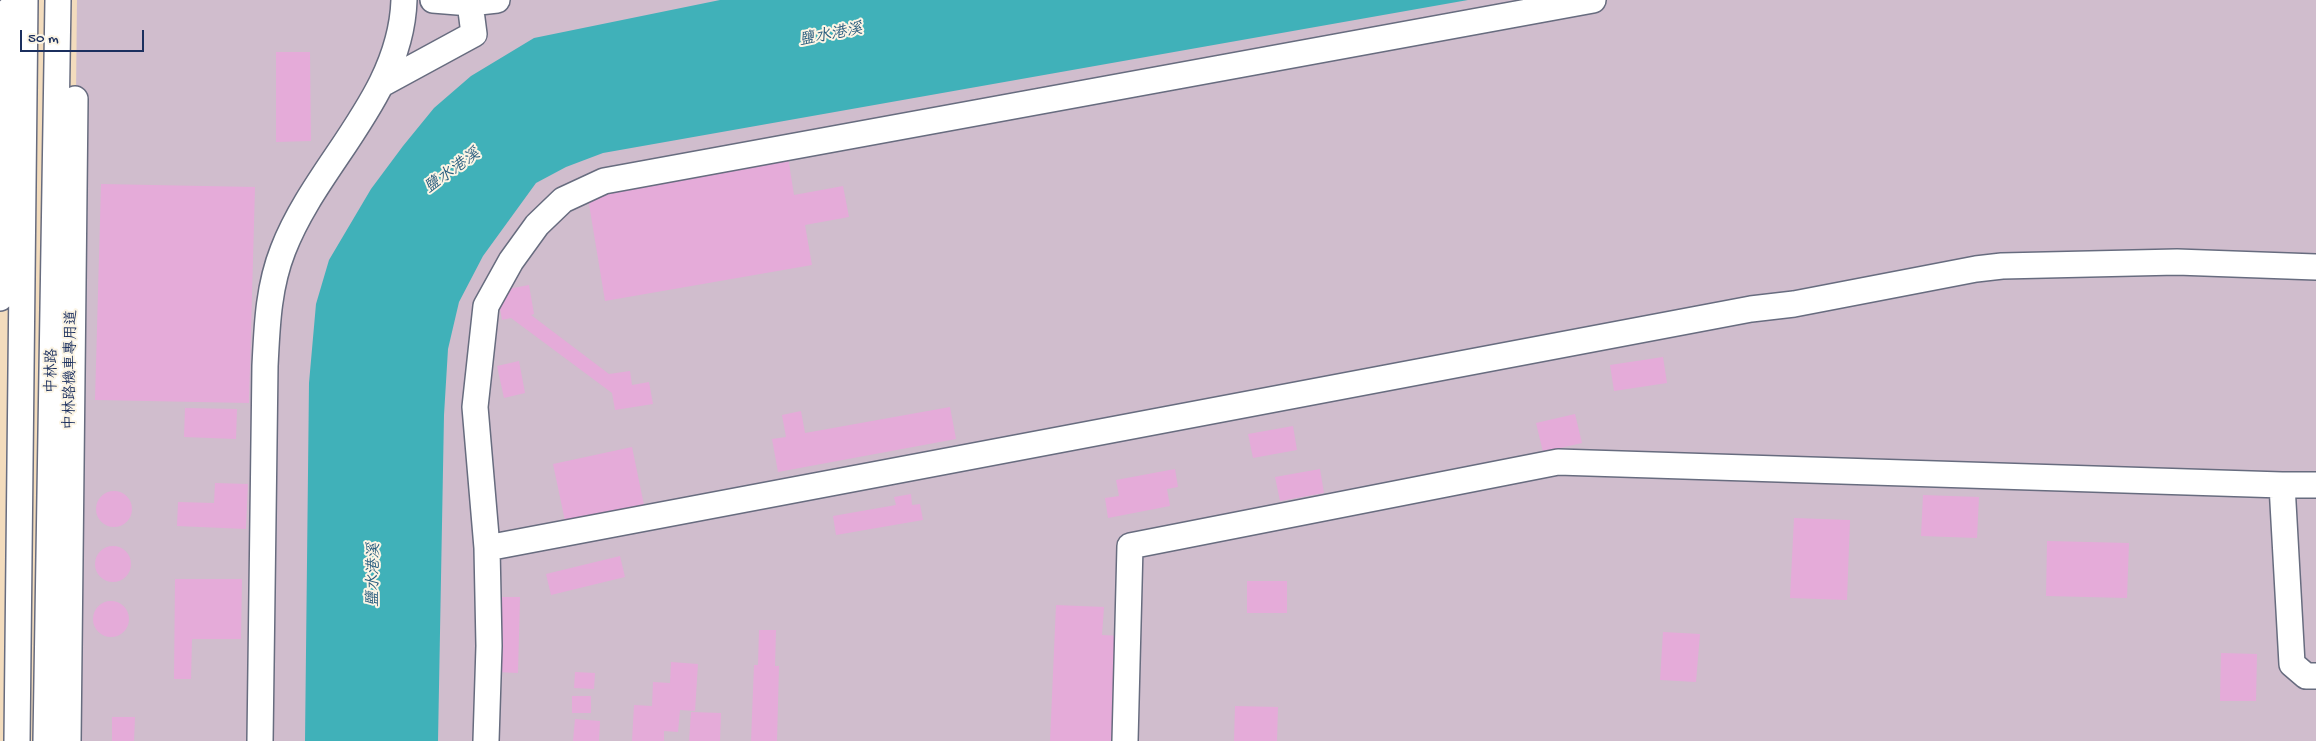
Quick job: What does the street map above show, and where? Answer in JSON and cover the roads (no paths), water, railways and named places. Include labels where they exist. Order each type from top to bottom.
[{"type":"street","points":[[9,0],[8,242],[17,741]]},
{"type":"street","points":[[0,298],[8,242],[25,0]]},
{"type":"street","name":"中林路","points":[[46,741],[58,0]]},
{"type":"street","name":"中林路機車專用道","points":[[68,741],[76,0]]},
{"type":"street","points":[[260,741],[265,366],[268,304],[283,250],[306,204],[382,84],[403,25],[404,0]]},
{"type":"street","points":[[433,0],[470,3],[497,0]]},
{"type":"street","points":[[486,741],[489,646],[487,548],[475,407],[486,306],[511,261],[537,225],[563,200],[604,181],[1593,0]]},
{"type":"street","points":[[382,84],[474,34],[470,3]]},
{"type":"street","points":[[8,242],[55,242]]},
{"type":"street","points":[[487,548],[1732,312],[1794,304],[1976,269],[2002,266],[2177,262],[2316,267]]},
{"type":"street","points":[[1125,741],[1130,546],[1558,462],[2316,485]]},
{"type":"street","points":[[2282,484],[2292,664],[2306,676],[2316,676]]},
{"type":"water","name":"鹽水港溪","points":[[720,0],[1468,0],[603,153],[566,167],[536,183],[483,256],[459,302],[448,349],[444,415],[438,741],[305,741],[309,383],[316,304],[329,260],[371,189],[403,146],[434,108],[471,76],[534,38]]}]
